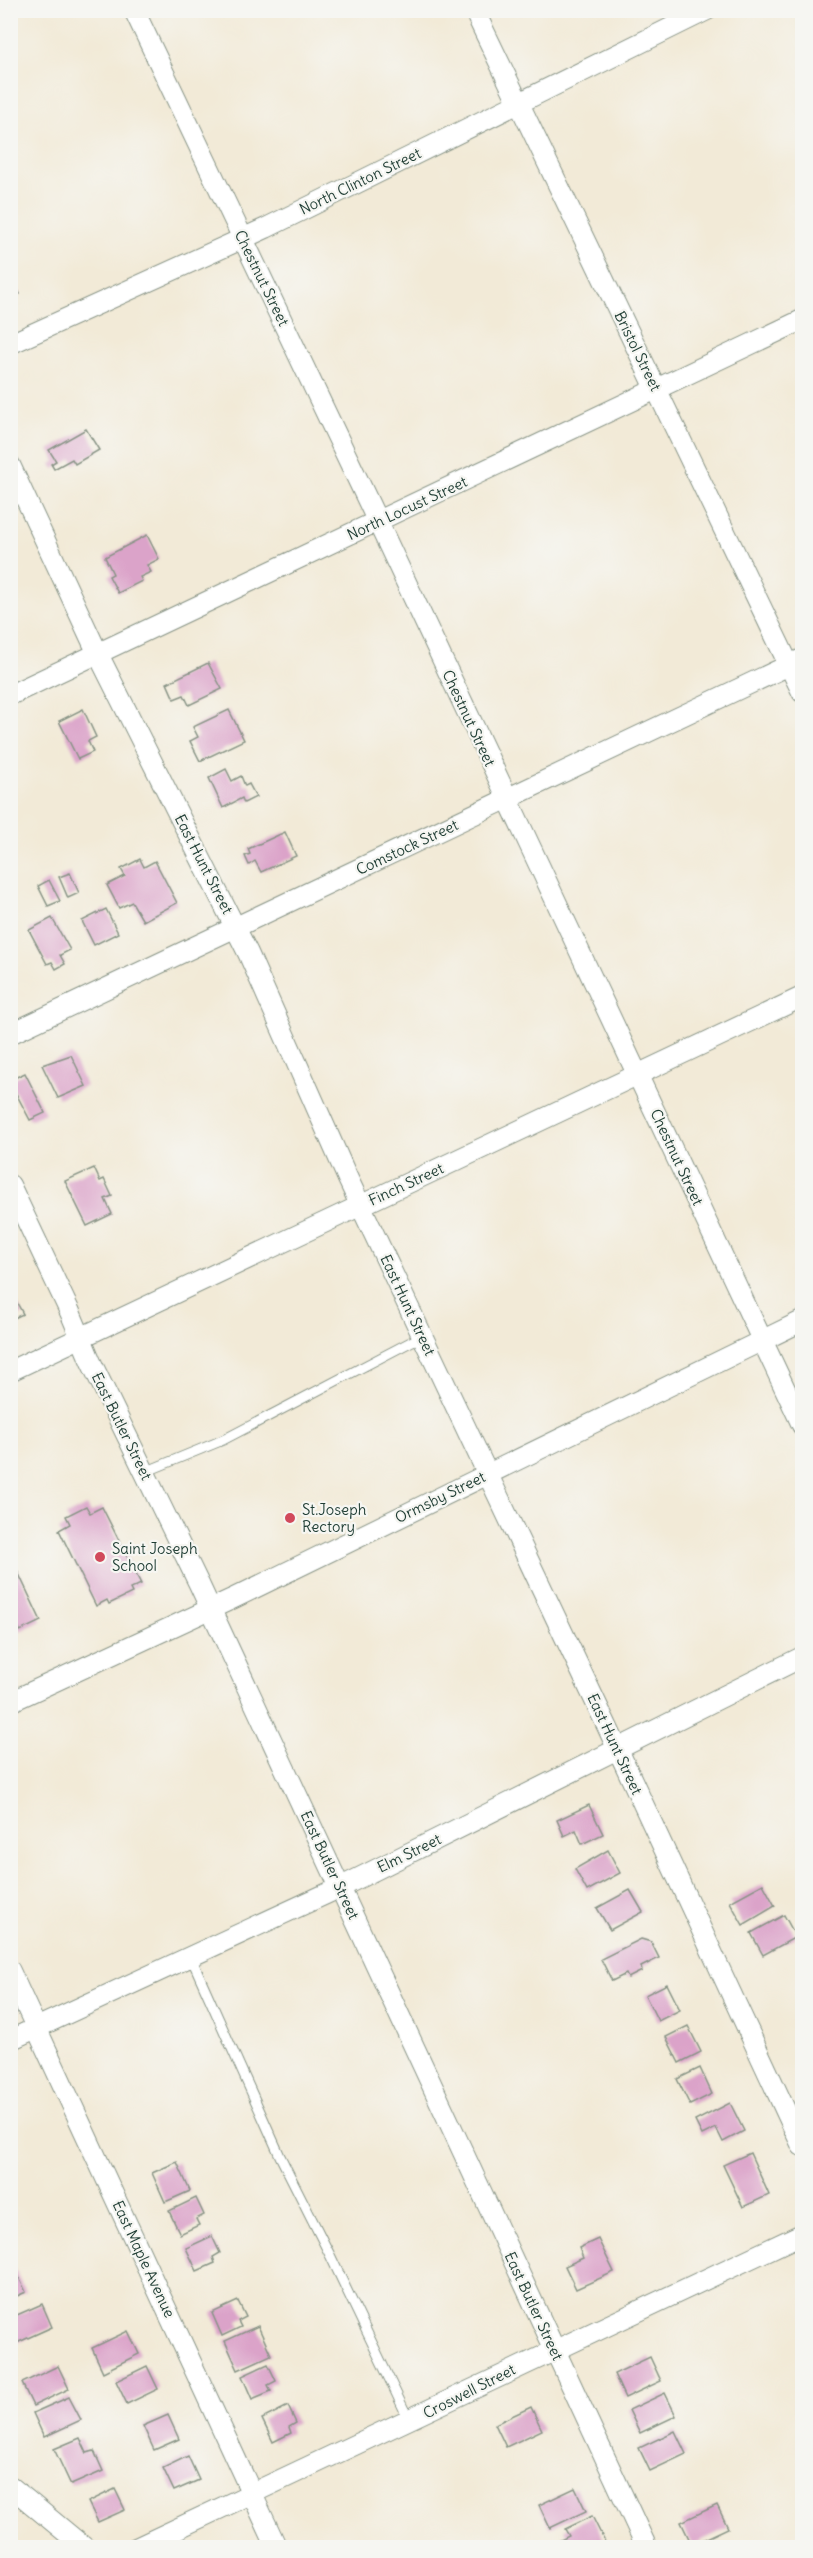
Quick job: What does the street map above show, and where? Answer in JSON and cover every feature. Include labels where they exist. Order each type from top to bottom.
[{"type":"street","name":"Chestnut Street","points":[[134,10],[639,1075],[802,1425]]},
{"type":"street","name":"Bristol Street","points":[[474,10],[657,391],[796,662],[802,692]]},
{"type":"street","name":"North Clinton Street","points":[[10,344],[243,239],[706,10]]},
{"type":"street","name":"North Locust Street","points":[[10,695],[657,391],[802,320]]},
{"type":"street","name":"East Hunt Street","points":[[10,465],[98,654],[236,928],[422,1336],[619,1751],[802,2146]]},
{"type":"street","name":"Comstock Street","points":[[10,1034],[796,662]]},
{"type":"street","name":"Finch Street","points":[[10,1371],[802,997]]},
{"type":"street","name":"East Butler Street","points":[[10,1185],[341,1887],[647,2547]]},
{"type":"street","name":"Ormsby Street","points":[[10,1702],[802,1321]]},
{"type":"street","name":"Elm Street","points":[[10,2040],[341,1887],[619,1751],[802,1657]]},
{"type":"street","name":"East Maple Avenue","points":[[10,1971],[277,2547]]},
{"type":"street","name":"Croswell Street","points":[[136,2547],[409,2421],[802,2234]]},
{"type":"street","points":[[10,2471],[14,2498],[84,2547]]},
{"type":"lane","points":[[145,1472],[223,1440],[422,1336]]},
{"type":"lane","points":[[190,1956],[280,2156],[409,2421]]},
{"type":"building","points":[[10,276],[20,294],[10,299]]},
{"type":"building","points":[[86,429],[99,450],[75,464],[72,459],[54,469],[51,464],[56,461],[49,450]]},
{"type":"building","points":[[147,535],[159,559],[147,565],[151,572],[140,577],[142,581],[118,593],[109,576],[113,574],[105,557]]},
{"type":"building","points":[[208,663],[222,689],[189,705],[184,695],[174,699],[167,683]]},
{"type":"building","points":[[83,709],[96,737],[88,741],[93,752],[78,759],[59,721]]},
{"type":"building","points":[[229,710],[244,740],[200,761],[190,741],[198,737],[193,727]]},
{"type":"building","points":[[226,769],[232,781],[241,776],[245,786],[249,784],[256,797],[244,803],[242,798],[223,808],[209,778]]},
{"type":"building","points":[[285,832],[296,856],[261,872],[255,861],[249,865],[245,856],[250,854],[248,849]]},
{"type":"building","points":[[140,859],[144,867],[155,861],[177,903],[143,921],[132,902],[119,908],[107,885],[125,876],[121,869]]},
{"type":"building","points":[[70,873],[79,893],[68,898],[59,877]]},
{"type":"building","points":[[49,880],[60,901],[48,906],[38,886]]},
{"type":"building","points":[[106,909],[118,933],[94,945],[82,921]]},
{"type":"building","points":[[52,918],[70,950],[60,955],[65,964],[56,969],[52,962],[47,964],[29,930]]},
{"type":"building","points":[[71,1055],[86,1086],[58,1098],[42,1065]]},
{"type":"building","points":[[25,1073],[45,1113],[30,1120],[10,1082]]},
{"type":"building","points":[[94,1168],[100,1181],[104,1179],[112,1196],[105,1199],[112,1214],[87,1226],[65,1181]]},
{"type":"building","points":[[10,1290],[23,1314],[10,1320]]},
{"type":"building","name":"Saint Joseph School","points":[[86,1506],[90,1513],[102,1507],[141,1584],[130,1589],[132,1593],[109,1604],[107,1600],[96,1606],[59,1530],[70,1524],[66,1516]]},
{"type":"building","points":[[17,1570],[41,1621],[20,1631],[14,1617],[10,1619],[10,1573]]},
{"type":"building","points":[[589,1805],[603,1834],[582,1844],[576,1830],[564,1836],[557,1820]]},
{"type":"building","points":[[608,1850],[620,1873],[587,1891],[575,1869]]},
{"type":"building","points":[[763,1884],[775,1906],[743,1925],[730,1902]]},
{"type":"building","points":[[630,1890],[643,1912],[610,1930],[597,1908]]},
{"type":"building","points":[[784,1915],[796,1937],[763,1955],[751,1933]]},
{"type":"building","points":[[641,1939],[651,1942],[659,1958],[641,1967],[642,1971],[628,1978],[626,1974],[612,1981],[601,1959]]},
{"type":"building","points":[[667,1984],[680,2010],[658,2021],[645,1995]]},
{"type":"building","points":[[688,2026],[701,2052],[679,2063],[666,2037]]},
{"type":"building","points":[[700,2068],[712,2094],[690,2105],[677,2079]]},
{"type":"building","points":[[730,2103],[744,2131],[723,2142],[716,2128],[702,2135],[695,2121]]},
{"type":"building","points":[[750,2153],[769,2195],[743,2207],[723,2165]]},
{"type":"building","points":[[177,2162],[190,2191],[165,2202],[152,2173]]},
{"type":"building","points":[[196,2198],[204,2215],[196,2219],[199,2225],[180,2234],[169,2211]]},
{"type":"building","points":[[212,2236],[220,2253],[213,2257],[215,2263],[197,2271],[186,2248]]},
{"type":"building","points":[[598,2239],[614,2272],[576,2289],[565,2266],[583,2258],[579,2248]]},
{"type":"building","points":[[15,2269],[26,2292],[10,2299],[10,2271]]},
{"type":"building","points":[[238,2301],[246,2317],[238,2321],[241,2327],[222,2336],[212,2313]]},
{"type":"building","points":[[42,2304],[52,2327],[10,2346],[10,2318]]},
{"type":"building","points":[[258,2326],[271,2355],[238,2370],[225,2341]]},
{"type":"building","points":[[128,2331],[139,2354],[103,2372],[92,2348]]},
{"type":"building","points":[[650,2357],[661,2381],[625,2398],[614,2374]]},
{"type":"building","points":[[268,2364],[276,2381],[268,2385],[271,2391],[252,2399],[242,2376]]},
{"type":"building","points":[[58,2366],[69,2389],[33,2406],[22,2383]]},
{"type":"building","points":[[147,2366],[158,2389],[127,2404],[116,2381]]},
{"type":"building","points":[[665,2393],[676,2416],[640,2433],[629,2410]]},
{"type":"building","points":[[69,2397],[81,2420],[44,2437],[33,2413]]},
{"type":"building","points":[[288,2406],[296,2423],[289,2427],[291,2433],[273,2442],[262,2419]]},
{"type":"building","points":[[531,2407],[542,2430],[506,2447],[495,2424]]},
{"type":"building","points":[[168,2415],[179,2439],[154,2450],[143,2426]]},
{"type":"building","points":[[675,2431],[686,2454],[650,2471],[639,2448]]},
{"type":"building","points":[[80,2438],[87,2453],[94,2451],[103,2471],[71,2485],[54,2449]]},
{"type":"building","points":[[188,2456],[199,2480],[174,2491],[163,2468]]},
{"type":"building","points":[[575,2488],[586,2511],[550,2528],[539,2505]]},
{"type":"building","points":[[115,2489],[125,2510],[98,2522],[88,2502]]},
{"type":"building","points":[[717,2505],[728,2528],[692,2545],[681,2522]]},
{"type":"building","points":[[592,2516],[608,2548],[554,2548],[552,2544],[569,2536],[565,2529]]},
{"type":"place","name":"St.Joseph Rectory","points":[[290,1518]]},
{"type":"place","name":"Saint Joseph School","points":[[100,1557]]}]
